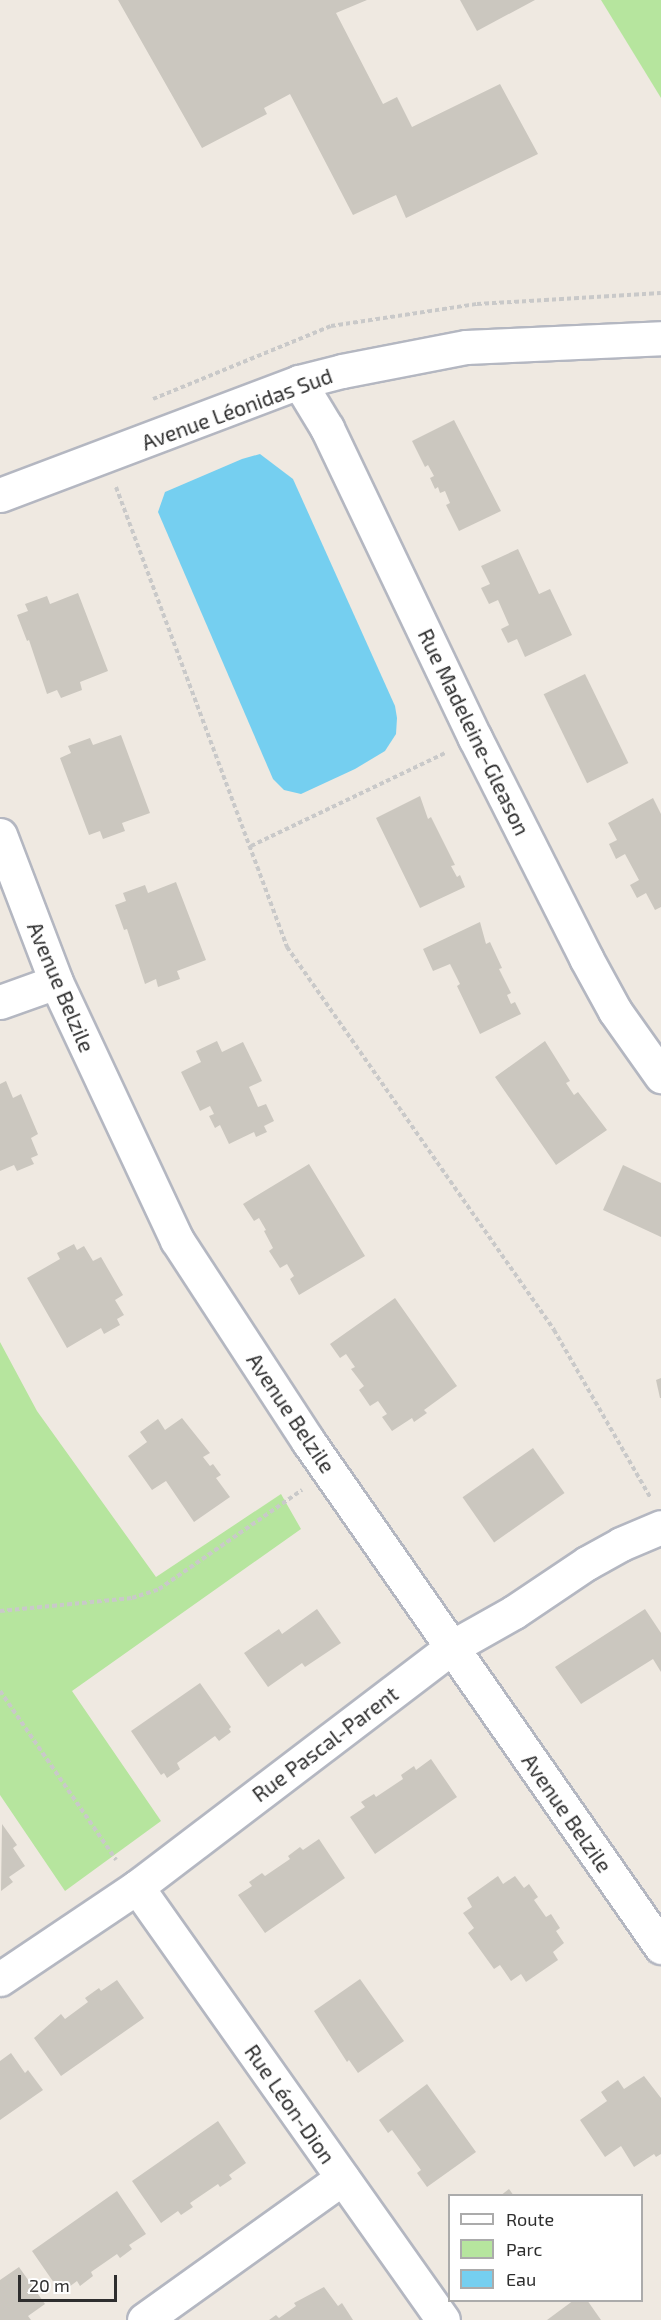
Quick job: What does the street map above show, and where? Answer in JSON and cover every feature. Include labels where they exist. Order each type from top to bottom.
[{"type":"street","name":"Avenue Léonidas Sud","points":[[0,495],[105,458],[299,382],[342,371],[466,348],[661,338]]},
{"type":"street","name":"Rue Madeleine-Gleason","points":[[299,382],[327,428],[475,738],[615,1011],[661,1076]]},
{"type":"street","name":"Avenue Belzile","points":[[0,835],[56,982],[177,1240],[329,1471],[661,1947]]},
{"type":"street","points":[[0,1002],[56,982]]},
{"type":"street","name":"Rue Pascal-Parent","points":[[0,1979],[137,1887],[452,1647],[514,1612],[586,1563],[621,1544],[656,1513]]},
{"type":"street","name":"Rue Léon-Dion","points":[[137,1887],[443,2320]]},
{"type":"street","points":[[144,2320],[342,2178]]},
{"type":"path","points":[[105,458],[287,947],[554,1330],[656,1513]]},
{"type":"path","points":[[251,846],[475,738]]},
{"type":"path","points":[[0,1611],[132,1598],[159,1589],[329,1471]]},
{"type":"path","points":[[0,1691],[105,1846],[137,1887]]},
{"type":"green space","points":[[601,0],[661,0],[661,98]]},
{"type":"green space","points":[[0,1342],[37,1411],[156,1577],[281,1494],[301,1529],[72,1691],[161,1821],[65,1891],[0,1795]]},
{"type":"water","points":[[260,454],[293,479],[395,706],[397,718],[396,734],[385,751],[355,769],[301,794],[284,790],[273,779],[158,512],[165,492],[242,459]]},
{"type":"building","points":[[118,0],[367,0],[336,13],[383,104],[397,97],[412,127],[500,84],[538,154],[406,218],[396,195],[353,215],[290,94],[264,108],[267,114],[202,148]]},
{"type":"building","points":[[460,0],[535,0],[477,31]]},
{"type":"building","points":[[454,420],[501,511],[459,531],[446,505],[450,503],[445,491],[440,493],[438,487],[435,489],[430,478],[434,476],[428,465],[425,467],[412,441]]},
{"type":"building","points":[[518,549],[539,594],[550,589],[572,635],[525,657],[517,639],[508,643],[501,629],[509,625],[498,600],[489,604],[481,588],[490,584],[481,566]]},
{"type":"building","points":[[78,593],[108,671],[80,682],[82,690],[61,698],[57,690],[47,694],[29,640],[27,641],[17,615],[28,611],[25,604],[47,596],[50,604]]},
{"type":"building","points":[[585,674],[628,763],[587,783],[544,694]]},
{"type":"building","points":[[121,735],[150,813],[122,823],[125,831],[103,839],[100,831],[89,835],[60,758],[71,753],[68,746],[90,738],[93,745]]},
{"type":"building","points":[[420,796],[428,819],[431,817],[455,865],[451,866],[457,877],[460,875],[465,887],[420,908],[376,818]]},
{"type":"building","points":[[653,798],[661,814],[661,907],[655,910],[646,893],[637,898],[630,885],[639,880],[625,854],[616,859],[609,844],[617,840],[608,823]]},
{"type":"building","points":[[176,882],[206,960],[177,971],[180,979],[158,987],[156,979],[145,984],[127,929],[124,930],[115,905],[126,901],[123,893],[145,885],[148,893]]},
{"type":"building","points":[[480,922],[486,944],[490,942],[502,968],[499,969],[511,993],[507,995],[511,1004],[515,1002],[521,1014],[480,1034],[457,986],[460,984],[450,964],[433,971],[423,949]]},
{"type":"building","points":[[217,1041],[222,1052],[243,1042],[262,1081],[249,1087],[258,1107],[266,1104],[274,1121],[264,1126],[267,1132],[256,1137],[254,1132],[229,1144],[220,1125],[215,1128],[209,1116],[214,1114],[210,1106],[200,1111],[181,1072],[201,1062],[196,1051]]},
{"type":"building","points":[[545,1041],[570,1081],[566,1083],[574,1095],[578,1092],[607,1130],[556,1165],[495,1077]]},
{"type":"building","points":[[6,1081],[13,1098],[21,1094],[38,1134],[31,1138],[38,1155],[31,1158],[34,1164],[17,1171],[14,1165],[0,1171],[0,1084]]},
{"type":"building","points":[[309,1164],[365,1256],[299,1295],[290,1279],[294,1276],[287,1264],[280,1268],[269,1251],[273,1248],[259,1218],[254,1221],[243,1204]]},
{"type":"building","points":[[623,1165],[661,1183],[661,1237],[603,1210]]},
{"type":"building","points":[[74,1244],[77,1250],[84,1246],[93,1261],[101,1257],[123,1295],[115,1300],[124,1315],[117,1319],[120,1325],[104,1334],[101,1328],[67,1348],[27,1278],[60,1259],[57,1253]]},
{"type":"building","points":[[395,1298],[457,1386],[424,1410],[427,1413],[414,1422],[412,1418],[392,1431],[382,1417],[387,1414],[378,1401],[370,1406],[359,1390],[364,1386],[351,1369],[355,1367],[346,1354],[340,1358],[330,1344]]},
{"type":"building","points":[[661,1378],[661,1398],[660,1398],[656,1380]]},
{"type":"building","points":[[182,1418],[210,1453],[203,1457],[210,1466],[213,1464],[221,1475],[216,1478],[230,1497],[194,1522],[166,1481],[152,1490],[128,1456],[147,1442],[140,1432],[158,1419],[165,1430]]},
{"type":"building","points":[[533,1448],[565,1493],[494,1542],[463,1497]]},
{"type":"building","points":[[317,1609],[341,1643],[305,1667],[302,1663],[268,1687],[244,1653],[279,1629],[282,1634]]},
{"type":"building","points":[[645,1609],[661,1633],[661,1672],[653,1659],[581,1704],[555,1667]]},
{"type":"building","points":[[200,1683],[231,1727],[229,1729],[231,1732],[219,1741],[215,1736],[177,1763],[180,1769],[167,1778],[164,1773],[161,1775],[131,1731]]},
{"type":"building","points":[[431,1759],[457,1797],[375,1854],[350,1817],[365,1807],[361,1802],[374,1794],[376,1797],[403,1779],[401,1775],[414,1766],[416,1770]]},
{"type":"building","points":[[2,1824],[17,1845],[13,1848],[25,1866],[9,1877],[13,1882],[1,1891]]},
{"type":"building","points":[[319,1839],[345,1878],[265,1933],[238,1895],[252,1886],[249,1882],[262,1873],[265,1876],[290,1859],[288,1856],[300,1847],[303,1850]]},
{"type":"building","points":[[498,1876],[503,1884],[515,1876],[524,1888],[529,1884],[538,1897],[534,1900],[546,1917],[551,1914],[560,1928],[556,1931],[564,1943],[553,1952],[558,1960],[526,1982],[521,1974],[511,1981],[500,1965],[494,1969],[468,1933],[474,1928],[463,1913],[472,1907],[467,1898]]},
{"type":"building","points":[[360,1979],[404,2041],[358,2073],[349,2060],[347,2062],[314,2011]]},
{"type":"building","points":[[117,1980],[144,2018],[61,2076],[34,2038],[61,2014],[65,2019],[88,2002],[85,1998],[99,1988],[101,1991]]},
{"type":"building","points":[[11,2053],[25,2073],[28,2070],[43,2090],[0,2120],[0,2061]]},
{"type":"building","points":[[644,2076],[661,2098],[661,2154],[656,2157],[654,2154],[634,2167],[621,2146],[605,2157],[580,2120],[607,2101],[601,2092],[618,2080],[624,2089]]},
{"type":"building","points":[[427,2084],[476,2152],[427,2187],[417,2173],[421,2170],[392,2130],[388,2133],[379,2120]]},
{"type":"building","points":[[218,2121],[246,2163],[229,2175],[232,2179],[220,2187],[218,2184],[190,2203],[193,2207],[181,2215],[178,2211],[161,2223],[132,2181]]},
{"type":"building","points":[[509,2189],[513,2194],[503,2194]]},
{"type":"building","points":[[117,2191],[146,2234],[129,2245],[132,2249],[120,2258],[117,2254],[91,2272],[93,2276],[80,2286],[77,2281],[61,2293],[32,2251]]},
{"type":"building","points":[[19,2267],[45,2304],[28,2316],[31,2320],[0,2320],[0,2280]]},
{"type":"building","points":[[324,2287],[338,2306],[342,2303],[353,2320],[269,2320],[276,2315],[279,2318],[296,2306],[294,2303]]},
{"type":"building","points":[[571,2302],[588,2302],[601,2320],[547,2320]]}]
